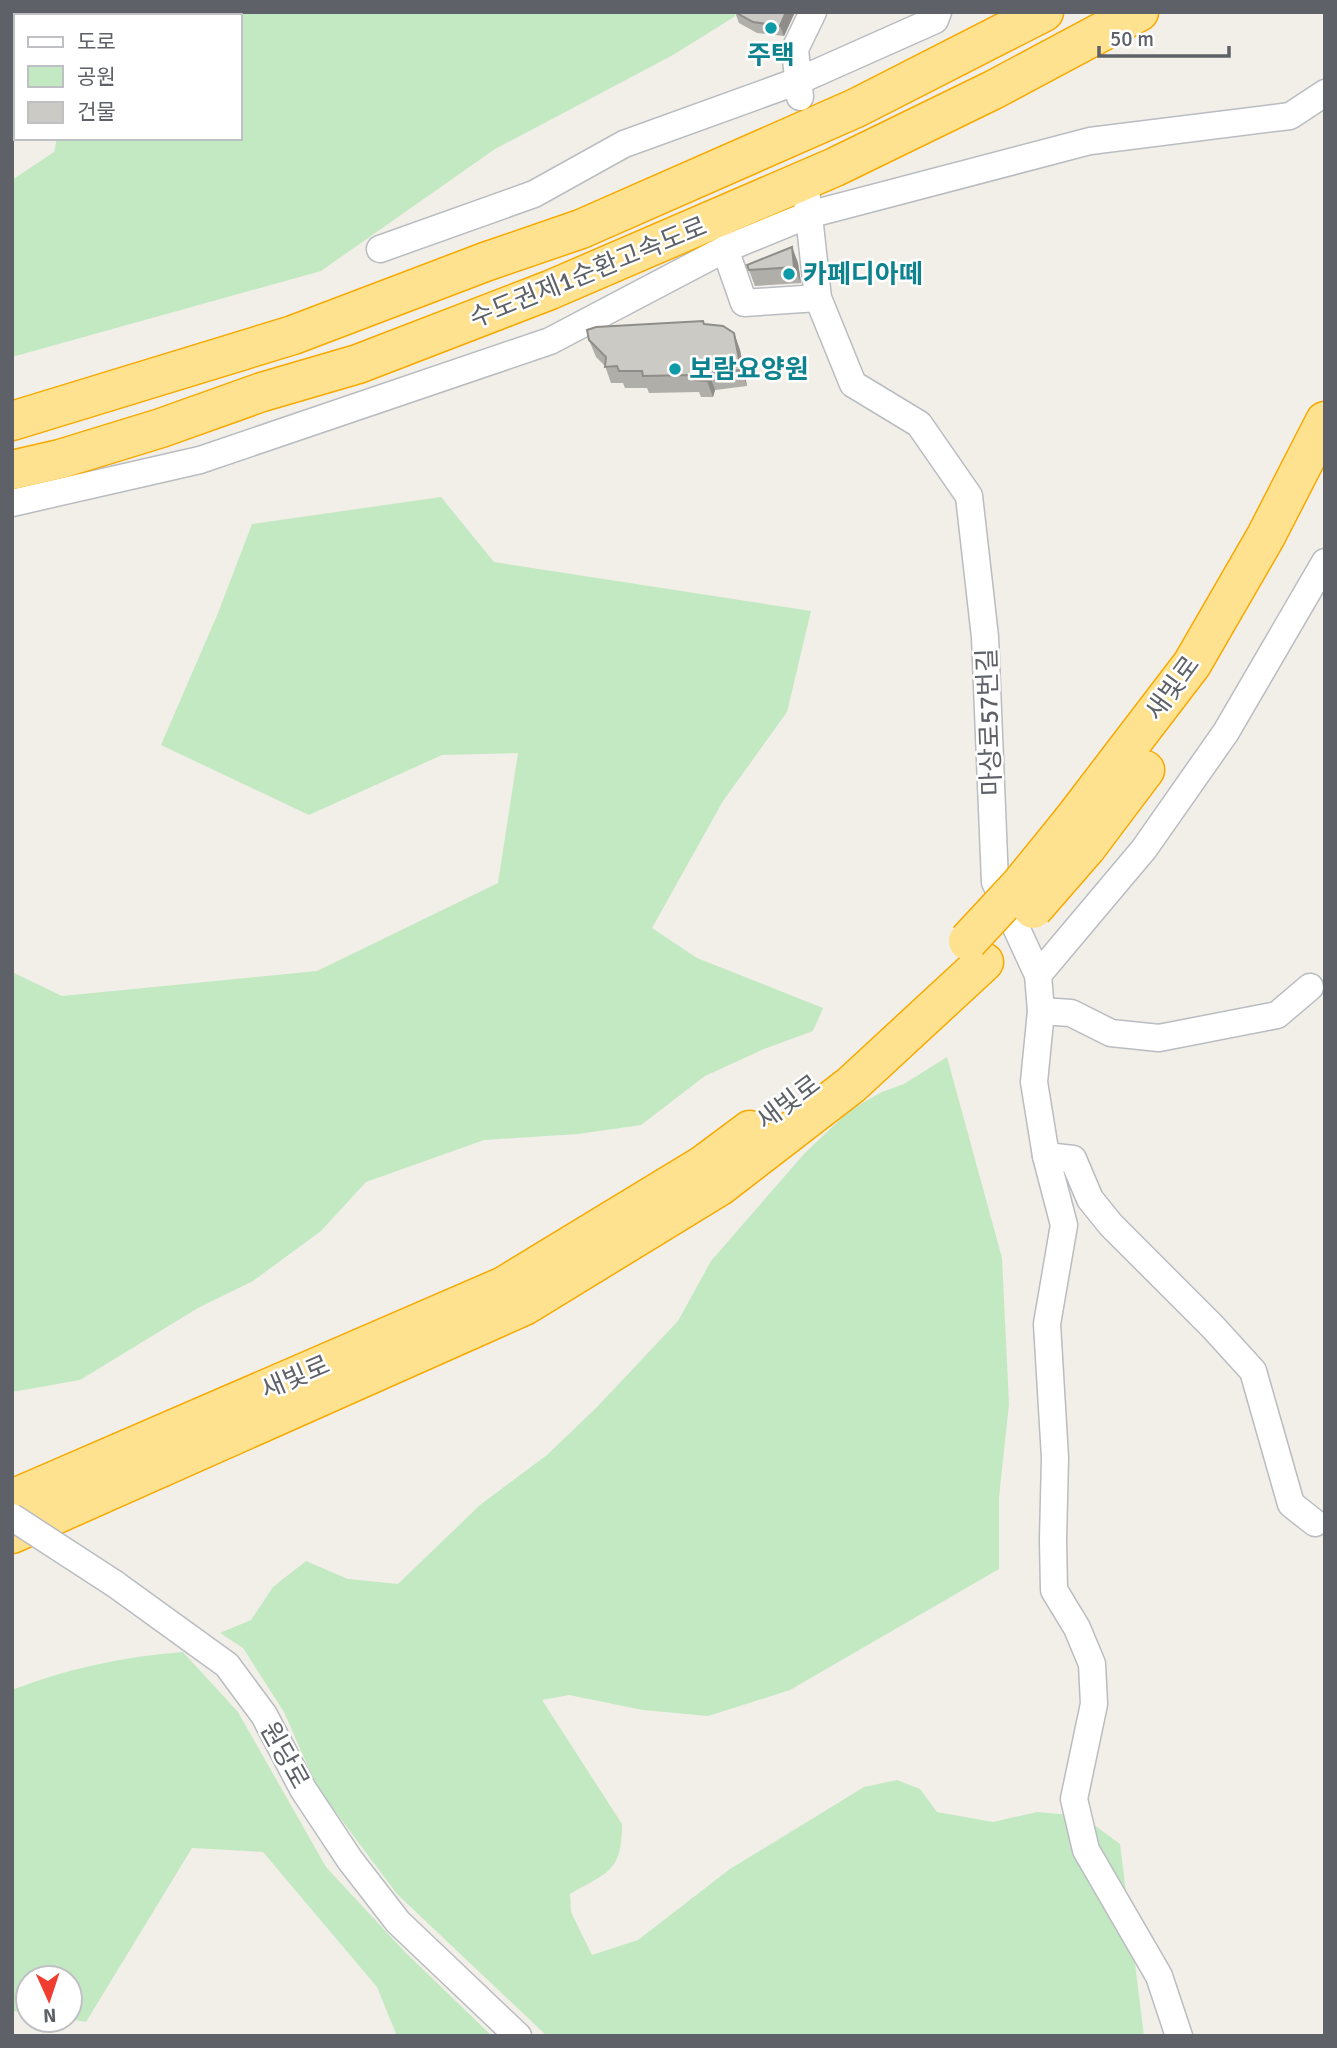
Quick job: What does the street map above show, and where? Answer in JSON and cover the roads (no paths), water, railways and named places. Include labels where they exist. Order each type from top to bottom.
[{"type":"highway","name":"수도권제1순환고속도로","points":[[12,421],[293,335],[485,262],[581,229],[856,108],[1044,12]]},
{"type":"highway","name":"수도권제1순환고속도로","points":[[12,470],[98,448],[262,391],[358,364],[550,290],[835,167],[993,90],[1139,12]]},
{"type":"highway","name":"새빛로","points":[[1080,834],[1192,664],[1266,536],[1325,421]]},
{"type":"highway","name":"새빛로","points":[[12,1534],[524,1306],[720,1186],[851,1085],[976,951],[1020,885],[1080,834],[1217,674],[1325,480]]},
{"type":"highway","name":"새빛로","points":[[12,1499],[505,1286],[714,1157],[831,1069],[976,951]]},
{"type":"street","points":[[799,89],[795,49],[813,12]]},
{"type":"street","points":[[380,249],[534,194],[624,144],[799,89],[935,20],[938,12]]},
{"type":"street","points":[[12,503],[200,460],[550,341],[808,206],[1090,141],[1290,116],[1325,93]]},
{"type":"street","name":"마상로57번길","points":[[808,206],[818,298],[853,384],[919,424],[969,496],[985,637],[995,882],[1038,975],[1041,1011],[1034,1082],[1046,1156],[1064,1225],[1047,1324],[1055,1458],[1052,1540],[1054,1590],[1077,1628],[1092,1664],[1094,1704],[1074,1799],[1086,1850],[1159,1976],[1179,2036]]},
{"type":"street","points":[[725,249],[744,303],[818,298]]},
{"type":"street","points":[[1038,975],[1144,849],[1219,743],[1325,562]]},
{"type":"street","points":[[1041,1011],[1071,1013],[1111,1033],[1159,1038],[1277,1015],[1310,987]]},
{"type":"street","points":[[1046,1156],[1073,1159],[1090,1199],[1111,1226],[1212,1326],[1253,1371],[1291,1504],[1315,1523]]},
{"type":"street","name":"원당로","points":[[12,1517],[116,1584],[227,1665],[264,1715],[303,1789],[398,1922],[517,2036]]},
{"type":"place","name":"주택","points":[[771,28]]},
{"type":"place","name":"카페디아떼","points":[[789,274]]},
{"type":"place","name":"보람요양원","points":[[675,369]]}]
